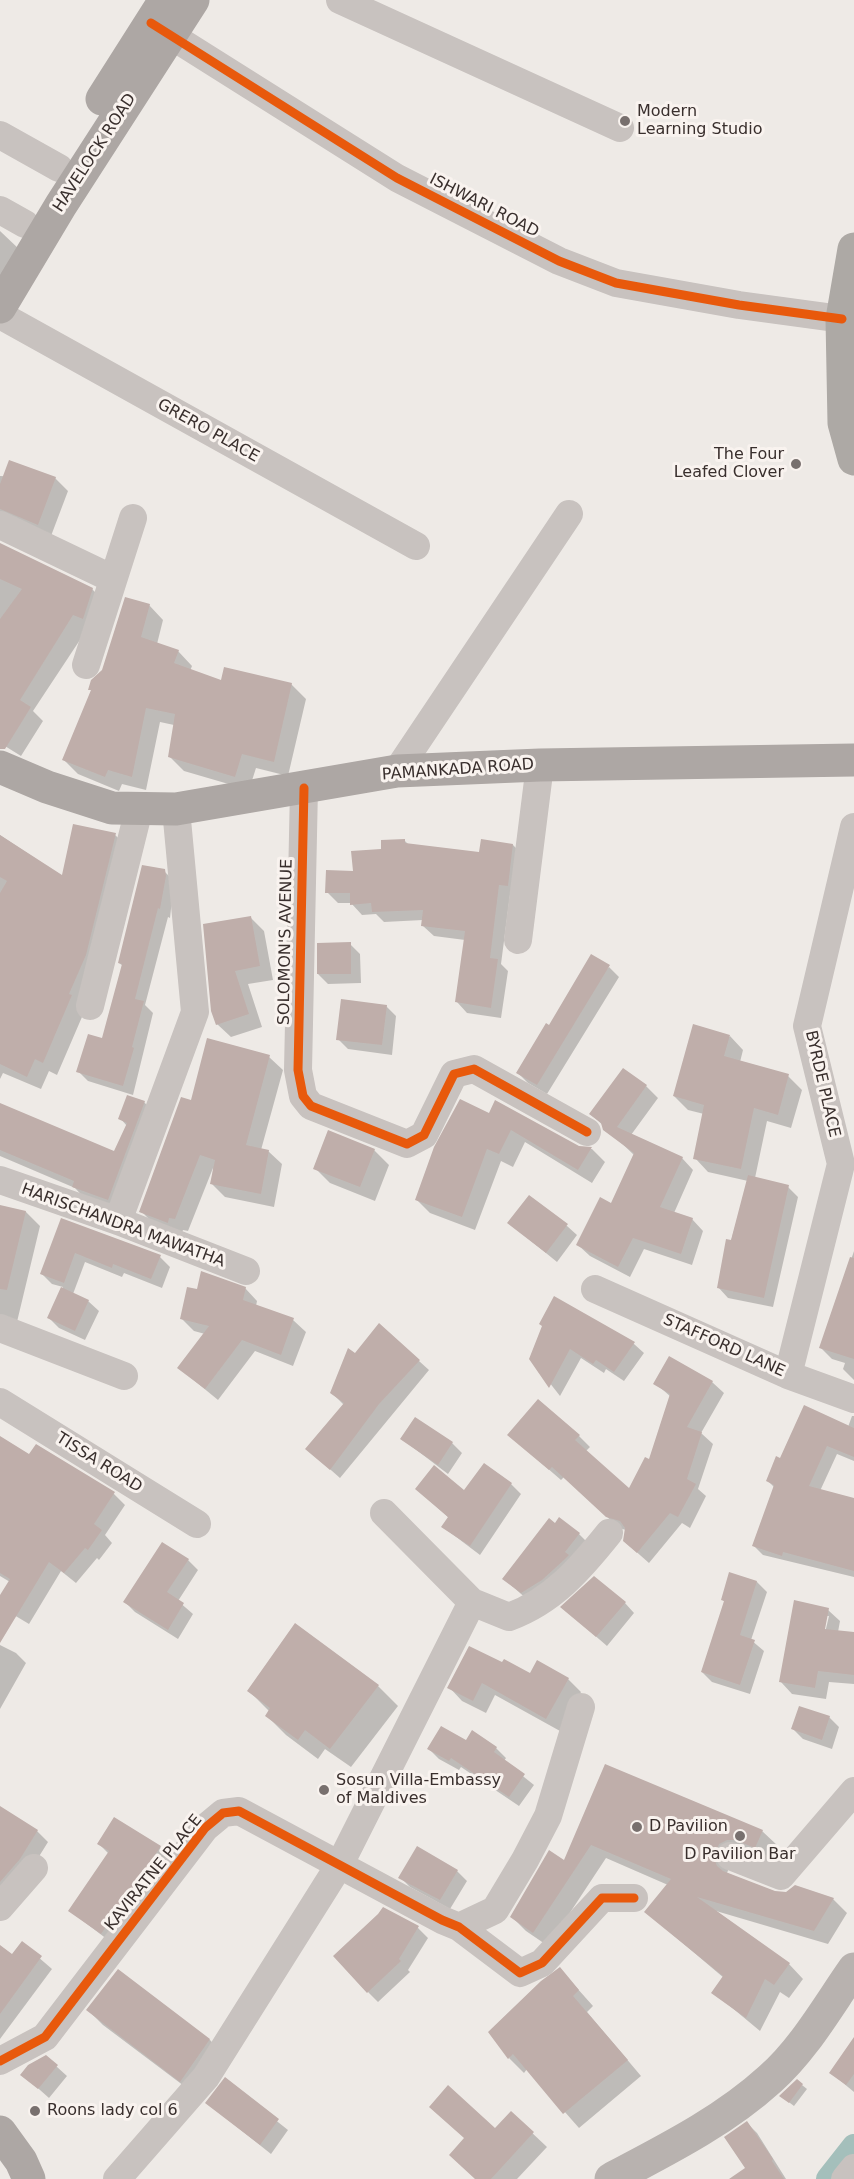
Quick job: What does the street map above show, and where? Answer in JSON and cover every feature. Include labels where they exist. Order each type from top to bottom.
[{"type":"highway","points":[[854,249],[842,319],[844,423],[854,459]]},
{"type":"main road","name":"HAVELOCK ROAD","points":[[0,264],[12,217],[59,168],[162,19],[193,0]]},
{"type":"main road","name":"HAVELOCK ROAD","points":[[0,307],[58,210],[162,19]]},
{"type":"main road","name":"PAMANKADA ROAD","points":[[0,767],[47,787],[112,808],[176,809],[397,771],[540,765],[854,760]]},
{"type":"main road","points":[[611,2179],[714,2121],[771,2079],[810,2033],[854,1970]]},
{"type":"main road","points":[[0,2132],[21,2161],[29,2179]]},
{"type":"street","points":[[340,0],[620,128]]},
{"type":"street","name":"ISHWARI ROAD","points":[[162,19],[397,178],[559,261],[616,283],[739,305],[842,319]]},
{"type":"street","points":[[0,135],[59,168]]},
{"type":"street","name":"GRERO PLACE","points":[[0,315],[416,546]]},
{"type":"street","points":[[397,771],[569,514]]},
{"type":"street","points":[[86,665],[133,518]]},
{"type":"street","points":[[0,525],[113,579]]},
{"type":"street","points":[[518,940],[540,765]]},
{"type":"street","name":"SOLOMON'S AVENUE","points":[[304,788],[298,1070],[303,1096],[311,1106],[407,1144],[424,1135],[454,1074],[474,1069],[587,1132]]},
{"type":"street","points":[[90,1006],[139,809]]},
{"type":"street","points":[[118,1221],[195,1012],[176,809]]},
{"type":"street","name":"BYRDE PLACE","points":[[788,1375],[841,1164],[807,1026],[854,827]]},
{"type":"street","name":"HARISCHANDRA MAWATHA","points":[[0,1180],[118,1221],[246,1271]]},
{"type":"street","name":"STAFFORD LANE","points":[[595,1289],[788,1375],[854,1399]]},
{"type":"street","points":[[0,1328],[123,1377]]},
{"type":"street","name":"TISSA ROAD","points":[[0,1402],[197,1524]]},
{"type":"street","points":[[384,1513],[472,1602],[508,1617],[523,1612],[575,1576],[609,1533]]},
{"type":"street","points":[[117,2179],[206,2077],[340,1864],[472,1602]]},
{"type":"street","points":[[459,1927],[495,1910],[525,1860],[548,1816],[581,1707]]},
{"type":"street","points":[[729,1856],[782,1876],[854,1791]]},
{"type":"street","name":"KAVIRATNE PLACE","points":[[0,2061],[45,2037],[205,1828],[223,1813],[239,1811],[459,1927],[520,1973],[542,1963],[602,1898],[634,1898]]},
{"type":"street","points":[[0,1907],[34,1868]]},
{"type":"street","points":[[845,2179],[854,2168]]},
{"type":"building","points":[[9,460],[56,477],[38,525],[0,509],[0,484]]},
{"type":"building","points":[[0,543],[93,588],[83,619],[73,615],[20,700],[31,707],[5,749],[0,749],[0,619],[22,589],[0,579]]},
{"type":"building","points":[[125,597],[150,604],[141,637],[179,650],[174,663],[221,680],[224,667],[292,683],[274,762],[242,754],[235,777],[168,757],[175,714],[146,708],[132,777],[108,770],[105,777],[62,760],[91,690],[88,690],[91,680],[102,670]]},
{"type":"building","points":[[73,824],[116,833],[86,955],[69,994],[72,995],[43,1063],[35,1059],[27,1077],[0,1064],[0,893],[7,881],[0,877],[0,835],[62,875]]},
{"type":"building","points":[[405,839],[405,843],[479,852],[481,839],[513,844],[508,886],[499,885],[490,958],[498,959],[491,1008],[455,1002],[465,931],[421,926],[423,910],[372,912],[371,903],[350,905],[350,893],[325,893],[326,870],[353,871],[351,851],[381,849],[381,840]]},
{"type":"building","points":[[142,865],[165,869],[166,876],[160,909],[158,908],[135,999],[144,1001],[123,1086],[76,1072],[88,1034],[102,1038],[122,964],[118,963]]},
{"type":"building","points":[[251,916],[260,966],[235,971],[249,1014],[216,1025],[211,1011],[203,924]]},
{"type":"building","points":[[351,942],[351,974],[317,974],[317,943]]},
{"type":"building","points":[[591,954],[610,965],[537,1085],[516,1073],[546,1023],[549,1025]]},
{"type":"building","points":[[341,999],[387,1005],[382,1045],[336,1040]]},
{"type":"building","points":[[693,1024],[730,1035],[724,1056],[789,1074],[778,1115],[754,1108],[741,1169],[693,1159],[704,1105],[673,1096]]},
{"type":"building","points":[[207,1038],[270,1055],[246,1145],[269,1150],[261,1194],[210,1184],[215,1160],[200,1155],[175,1219],[169,1218],[168,1223],[139,1212],[181,1097],[191,1100]]},
{"type":"building","points":[[623,1068],[647,1085],[617,1127],[683,1157],[660,1207],[693,1218],[681,1254],[633,1238],[618,1267],[576,1245],[600,1197],[611,1203],[634,1153],[603,1130],[601,1123],[589,1114]]},
{"type":"building","points":[[127,1095],[145,1101],[108,1200],[72,1187],[74,1181],[0,1150],[0,1103],[114,1151],[127,1123],[118,1119]]},
{"type":"building","points":[[460,1099],[489,1113],[495,1100],[579,1146],[592,1147],[578,1170],[511,1130],[499,1154],[487,1149],[462,1217],[415,1200],[434,1147]]},
{"type":"building","points":[[328,1130],[375,1149],[360,1187],[313,1169]]},
{"type":"building","points":[[748,1175],[789,1185],[764,1298],[717,1288],[726,1239],[731,1240]]},
{"type":"building","points":[[529,1195],[568,1224],[546,1253],[507,1223]]},
{"type":"building","points":[[0,1205],[26,1211],[7,1290],[0,1289]]},
{"type":"building","points":[[61,1218],[161,1255],[151,1279],[113,1264],[112,1268],[75,1253],[64,1283],[40,1274]]},
{"type":"building","points":[[850,1257],[854,1258],[854,1359],[819,1348]]},
{"type":"building","points":[[201,1271],[246,1287],[243,1300],[294,1318],[281,1355],[242,1340],[205,1389],[177,1368],[209,1326],[180,1319],[187,1287],[197,1289]]},
{"type":"building","points":[[61,1287],[89,1300],[75,1331],[47,1318]]},
{"type":"building","points":[[554,1296],[635,1342],[614,1372],[596,1360],[593,1364],[570,1349],[549,1388],[529,1359],[542,1326],[539,1324]]},
{"type":"building","points":[[379,1323],[420,1360],[379,1404],[330,1470],[305,1449],[344,1403],[330,1393],[348,1348],[355,1353]]},
{"type":"building","points":[[669,1356],[713,1381],[687,1427],[702,1432],[687,1479],[696,1484],[678,1517],[670,1513],[637,1553],[623,1541],[625,1528],[620,1521],[606,1517],[552,1467],[549,1470],[507,1435],[538,1399],[580,1435],[575,1440],[629,1488],[645,1457],[649,1459],[670,1394],[653,1384]]},
{"type":"building","points":[[804,1405],[854,1428],[854,1457],[827,1446],[809,1486],[854,1498],[854,1571],[783,1552],[782,1556],[752,1546],[774,1485],[766,1481],[776,1456],[780,1458]]},
{"type":"building","points":[[415,1417],[453,1442],[438,1465],[400,1439]]},
{"type":"building","points":[[0,1436],[29,1454],[36,1444],[115,1492],[94,1524],[102,1530],[88,1550],[85,1548],[64,1573],[49,1562],[0,1643],[0,1595],[10,1579],[0,1573]]},
{"type":"building","points":[[484,1463],[512,1483],[470,1546],[441,1527],[448,1517],[415,1489],[434,1465],[464,1490]]},
{"type":"building","points":[[559,1517],[580,1533],[565,1552],[569,1555],[542,1580],[521,1593],[502,1579],[549,1518],[555,1523]]},
{"type":"building","points":[[162,1542],[189,1559],[167,1592],[184,1603],[168,1630],[123,1602]]},
{"type":"building","points":[[729,1572],[757,1581],[740,1635],[755,1640],[740,1685],[701,1672],[724,1601],[721,1600]]},
{"type":"building","points":[[594,1576],[626,1602],[596,1637],[560,1607]]},
{"type":"building","points":[[794,1600],[829,1608],[825,1629],[854,1632],[854,1675],[818,1671],[815,1688],[779,1682]]},
{"type":"building","points":[[295,1623],[379,1685],[330,1749],[305,1730],[298,1740],[265,1716],[270,1708],[247,1691]]},
{"type":"building","points":[[469,1646],[502,1662],[504,1659],[530,1673],[537,1660],[569,1678],[546,1719],[482,1683],[473,1701],[447,1688]]},
{"type":"building","points":[[799,1706],[830,1716],[822,1740],[791,1729]]},
{"type":"building","points":[[441,1726],[466,1740],[472,1730],[497,1747],[494,1752],[525,1774],[509,1797],[451,1758],[449,1761],[427,1749]]},
{"type":"building","points":[[605,1764],[763,1830],[755,1848],[735,1840],[727,1840],[719,1844],[714,1858],[717,1866],[723,1871],[775,1891],[786,1892],[795,1885],[834,1898],[814,1931],[697,1897],[790,1963],[774,1985],[765,1979],[746,2018],[711,1993],[723,1976],[644,1912],[671,1879],[591,1845],[533,1933],[510,1917],[549,1850],[564,1860]]},
{"type":"building","points":[[0,1806],[38,1830],[20,1859],[0,1882]]},
{"type":"building","points":[[114,1817],[161,1846],[101,1934],[68,1911],[109,1851],[97,1844]]},
{"type":"building","points":[[417,1846],[458,1870],[440,1900],[398,1878]]},
{"type":"building","points":[[383,1907],[419,1926],[399,1959],[401,1961],[367,1993],[333,1956]]},
{"type":"building","points":[[22,1941],[42,1956],[0,2014],[0,1945],[12,1954]]},
{"type":"building","points":[[560,1967],[579,1990],[573,1996],[628,2060],[563,2114],[513,2054],[508,2059],[488,2032],[541,1981]]},
{"type":"building","points":[[118,1969],[210,2039],[180,2082],[86,2010]]},
{"type":"building","points":[[854,2037],[854,2074],[846,2085],[829,2073]]},
{"type":"building","points":[[46,2055],[58,2065],[38,2089],[20,2075],[28,2065]]},
{"type":"building","points":[[225,2077],[279,2119],[260,2145],[205,2103]]},
{"type":"building","points":[[797,2079],[803,2084],[789,2103],[779,2096]]},
{"type":"building","points":[[448,2085],[495,2128],[511,2111],[534,2132],[491,2179],[475,2179],[449,2155],[464,2138],[429,2107]]},
{"type":"building","points":[[747,2121],[784,2179],[729,2179],[745,2168],[724,2137]]},
{"type":"waterway","points":[[828,2179],[854,2146]]},
{"type":"cycle path","points":[[151,23],[397,178],[559,261],[616,283],[739,305],[842,319]]},
{"type":"cycle path","points":[[304,788],[298,1070],[303,1096],[311,1106],[407,1144],[424,1135],[454,1074],[474,1069],[587,1132]]},
{"type":"cycle path","points":[[0,2061],[45,2037],[205,1828],[223,1813],[239,1811],[459,1927],[520,1973],[542,1963],[602,1898],[634,1898]]},
{"type":"place","name":"Modern Learning Studio","points":[[625,121]]},
{"type":"place","name":"The Four Leafed Clover","points":[[796,464]]},
{"type":"place","name":"Sosun Villa-Embassy of Maldives","points":[[324,1790]]},
{"type":"place","name":"D Pavilion","points":[[637,1827]]},
{"type":"place","name":"D Pavilion Bar","points":[[740,1836]]},
{"type":"place","name":"Roons lady col 6","points":[[35,2111]]}]
